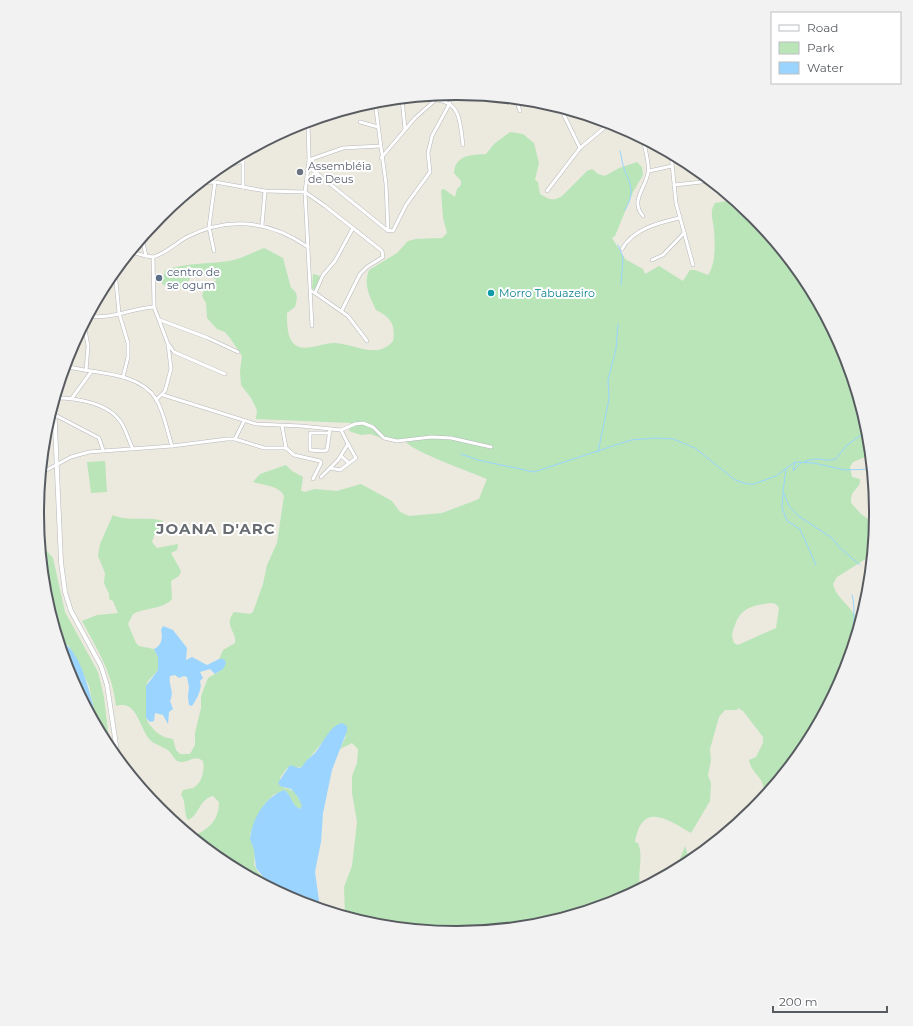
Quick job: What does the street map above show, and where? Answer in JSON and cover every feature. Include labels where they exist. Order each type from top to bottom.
[{"type":"main road","points":[[55,419],[62,562],[65,592],[71,611],[101,666],[107,685],[116,745]]},
{"type":"street","points":[[381,158],[405,129],[436,101]]},
{"type":"street","points":[[439,101],[450,104],[454,107],[458,114],[463,145]]},
{"type":"street","points":[[403,104],[405,129]]},
{"type":"street","points":[[390,231],[406,205],[430,172],[428,153],[432,136],[450,104]]},
{"type":"street","points":[[518,105],[520,111]]},
{"type":"street","points":[[376,108],[381,158],[386,184],[390,231]]},
{"type":"street","points":[[565,116],[580,148]]},
{"type":"street","points":[[360,122],[378,127]]},
{"type":"street","points":[[308,128],[309,167],[306,192],[312,326]]},
{"type":"street","points":[[547,191],[580,148],[604,128]]},
{"type":"street","points":[[309,160],[343,148],[380,146]]},
{"type":"street","points":[[643,216],[640,212],[638,198],[649,171],[644,146]]},
{"type":"street","points":[[243,161],[243,187]]},
{"type":"street","points":[[672,162],[679,218],[693,265]]},
{"type":"street","points":[[649,171],[672,166]]},
{"type":"street","points":[[309,167],[390,231]]},
{"type":"street","points":[[210,182],[265,191],[306,192],[382,250],[383,257],[367,267],[360,274],[348,301],[342,310]]},
{"type":"street","points":[[214,251],[209,227],[215,182]]},
{"type":"street","points":[[674,185],[703,182]]},
{"type":"street","points":[[262,225],[265,191]]},
{"type":"street","points":[[622,249],[634,234],[650,227],[679,218]]},
{"type":"street","points":[[136,253],[153,257],[185,238],[209,227],[234,224],[262,225],[288,234],[308,247]]},
{"type":"street","points":[[315,293],[323,275],[335,261],[353,228]]},
{"type":"street","points":[[652,260],[663,255],[684,233]]},
{"type":"street","points":[[143,244],[146,256]]},
{"type":"street","points":[[153,257],[154,307],[168,344],[171,369],[163,395],[156,400]]},
{"type":"street","points":[[116,281],[118,313],[128,344],[128,357],[123,377]]},
{"type":"street","points":[[311,290],[342,310],[353,322],[366,342]]},
{"type":"street","points":[[94,316],[105,317],[136,308],[154,307]]},
{"type":"street","points":[[160,320],[208,338],[238,352]]},
{"type":"street","points":[[86,334],[88,346],[86,371]]},
{"type":"street","points":[[168,344],[174,352],[189,357],[224,374]]},
{"type":"street","points":[[71,366],[86,371],[123,377],[146,388],[156,400],[172,446]]},
{"type":"street","points":[[72,398],[91,372]]},
{"type":"street","points":[[163,395],[256,424],[341,430],[355,424],[363,423],[372,426],[384,438],[397,441],[431,437],[451,438],[491,447]]},
{"type":"street","points":[[60,398],[72,398],[100,407],[112,413],[122,423],[133,449]]},
{"type":"street","points":[[56,415],[99,438],[103,450]]},
{"type":"street","points":[[235,439],[244,421]]},
{"type":"street","points":[[282,426],[286,448],[294,455],[321,462],[313,479]]},
{"type":"street","points":[[329,433],[310,433],[310,450],[327,450],[330,429]]},
{"type":"street","points":[[330,468],[340,470],[356,458],[341,430]]},
{"type":"street","points":[[47,470],[82,453],[103,450],[172,446],[235,439],[259,447],[286,448]]},
{"type":"street","points":[[321,477],[341,456],[348,444]]},
{"type":"street","points":[[341,456],[349,463]]},
{"type":"green space","points":[[510,132],[523,134],[534,143],[539,163],[535,180],[538,182],[540,194],[551,199],[556,199],[562,196],[587,171],[592,169],[598,174],[605,176],[619,168],[637,162],[642,167],[643,175],[633,192],[615,236],[612,238],[625,259],[643,269],[645,274],[659,266],[683,281],[690,270],[695,270],[708,275],[711,270],[714,253],[712,213],[715,203],[726,201],[748,221],[784,262],[799,284],[814,307],[838,355],[855,406],[865,457],[853,462],[850,467],[852,477],[860,479],[859,485],[852,494],[851,503],[861,514],[869,520],[868,540],[866,559],[837,577],[833,584],[838,594],[856,616],[838,671],[814,719],[784,764],[763,789],[762,781],[753,770],[749,760],[756,757],[763,743],[763,737],[743,711],[738,708],[737,710],[725,710],[719,717],[710,749],[711,760],[708,775],[711,783],[710,801],[691,833],[665,819],[657,817],[649,817],[643,821],[638,829],[635,842],[638,843],[640,848],[639,883],[589,904],[537,918],[483,925],[430,925],[376,918],[345,910],[344,887],[352,866],[357,822],[352,793],[352,776],[357,763],[358,749],[352,743],[340,749],[346,736],[335,727],[302,767],[287,768],[280,778],[284,788],[291,790],[298,797],[303,806],[300,809],[297,808],[287,792],[284,790],[273,795],[264,805],[250,834],[255,854],[254,865],[263,877],[227,856],[198,834],[212,824],[217,814],[219,802],[213,796],[205,800],[195,815],[188,820],[184,801],[181,795],[183,790],[193,788],[201,780],[204,768],[203,761],[195,758],[183,762],[178,761],[169,751],[150,740],[133,710],[123,705],[116,706],[112,683],[108,672],[82,621],[97,615],[118,613],[113,601],[109,599],[109,594],[104,583],[105,573],[98,556],[100,544],[113,515],[124,518],[163,521],[163,528],[155,533],[152,542],[157,548],[178,544],[177,550],[171,553],[181,571],[179,576],[171,581],[172,599],[168,603],[159,607],[143,610],[133,614],[128,624],[136,643],[139,646],[154,649],[158,657],[158,670],[148,681],[146,688],[146,718],[156,732],[164,737],[173,739],[176,750],[180,754],[190,754],[195,745],[195,733],[201,708],[201,696],[208,678],[220,671],[222,659],[219,659],[223,650],[235,643],[230,625],[231,617],[234,612],[250,614],[253,612],[263,584],[267,565],[277,543],[284,496],[275,488],[253,482],[260,474],[286,465],[292,471],[303,477],[301,490],[304,492],[315,489],[337,491],[361,484],[392,501],[400,512],[409,516],[442,513],[479,499],[487,479],[430,456],[405,441],[386,440],[371,434],[361,435],[349,431],[351,423],[256,419],[257,410],[251,398],[241,385],[240,371],[242,356],[225,332],[217,329],[207,318],[206,303],[202,296],[205,286],[217,280],[205,275],[192,276],[183,286],[174,290],[169,289],[162,284],[165,270],[189,265],[233,260],[264,248],[283,258],[291,288],[296,294],[297,299],[295,307],[287,313],[288,333],[293,343],[302,348],[330,343],[343,344],[366,350],[387,347],[393,341],[394,330],[388,318],[376,310],[370,296],[367,286],[367,275],[369,270],[397,253],[408,241],[416,239],[442,238],[447,233],[443,218],[441,190],[444,189],[455,197],[457,189],[461,185],[461,181],[454,173],[458,162],[470,155],[486,154],[494,144]],"holes":[[[771,603],[776,604],[779,608],[776,628],[738,645],[734,643],[732,636],[733,630],[741,614],[754,606]]]},
{"type":"green space","points":[[313,274],[320,276],[316,289],[312,289]]},
{"type":"green space","points":[[105,461],[107,492],[91,493],[87,462]]},
{"type":"green space","points":[[46,550],[53,558],[65,612],[98,672],[104,697],[108,733],[94,708],[89,686],[75,656],[68,645],[65,644],[58,620],[52,593]]},
{"type":"green space","points":[[685,846],[688,855],[679,860]]},
{"type":"water","points":[[163,626],[173,630],[187,648],[186,660],[192,657],[207,665],[219,659],[224,659],[226,663],[223,669],[215,674],[210,669],[200,672],[203,678],[200,681],[201,687],[192,706],[189,705],[189,687],[187,677],[184,676],[179,678],[175,675],[170,676],[172,695],[170,701],[173,709],[169,712],[168,724],[163,715],[155,713],[154,721],[150,722],[146,718],[146,686],[158,670],[158,657],[154,649],[159,646],[162,638],[161,630]]},
{"type":"water","points":[[66,644],[74,653],[80,665],[86,679],[94,710],[75,671]]},
{"type":"water","points":[[342,723],[347,726],[347,731],[332,770],[323,813],[321,842],[315,872],[319,902],[264,877],[256,868],[254,850],[250,839],[253,824],[265,803],[277,793],[284,790],[287,792],[295,805],[300,809],[302,806],[298,797],[291,789],[280,786],[278,783],[290,765],[299,768],[302,767],[315,753],[329,732],[337,725]]},
{"type":"waterway","points":[[620,151],[631,190],[630,199],[625,210]]},
{"type":"waterway","points":[[618,245],[623,257],[621,285]]},
{"type":"waterway","points":[[598,452],[609,399],[608,380],[616,349],[618,324]]},
{"type":"waterway","points":[[804,462],[813,459],[836,459],[846,446],[861,435]]},
{"type":"waterway","points":[[461,454],[478,460],[534,472],[631,440],[655,438],[673,439],[695,448],[735,480],[747,484],[754,484],[776,476],[795,462],[814,463],[845,470],[866,469]]},
{"type":"waterway","points":[[795,462],[793,471],[801,463]]},
{"type":"waterway","points":[[786,469],[783,492],[789,506],[797,515],[832,538],[839,547],[860,565]]},
{"type":"waterway","points":[[783,493],[782,508],[787,521],[800,529],[816,565]]},
{"type":"waterway","points":[[852,595],[854,606],[854,623]]},
{"type":"place","name":"Assembléia de Deus","points":[[300,172]]},
{"type":"place","name":"centro de se ogum","points":[[159,278]]},
{"type":"place","name":"Morro Tabuazeiro","points":[[491,293]]},
{"type":"district","name":"JOANA D'ARC","points":[[216,529]]}]
